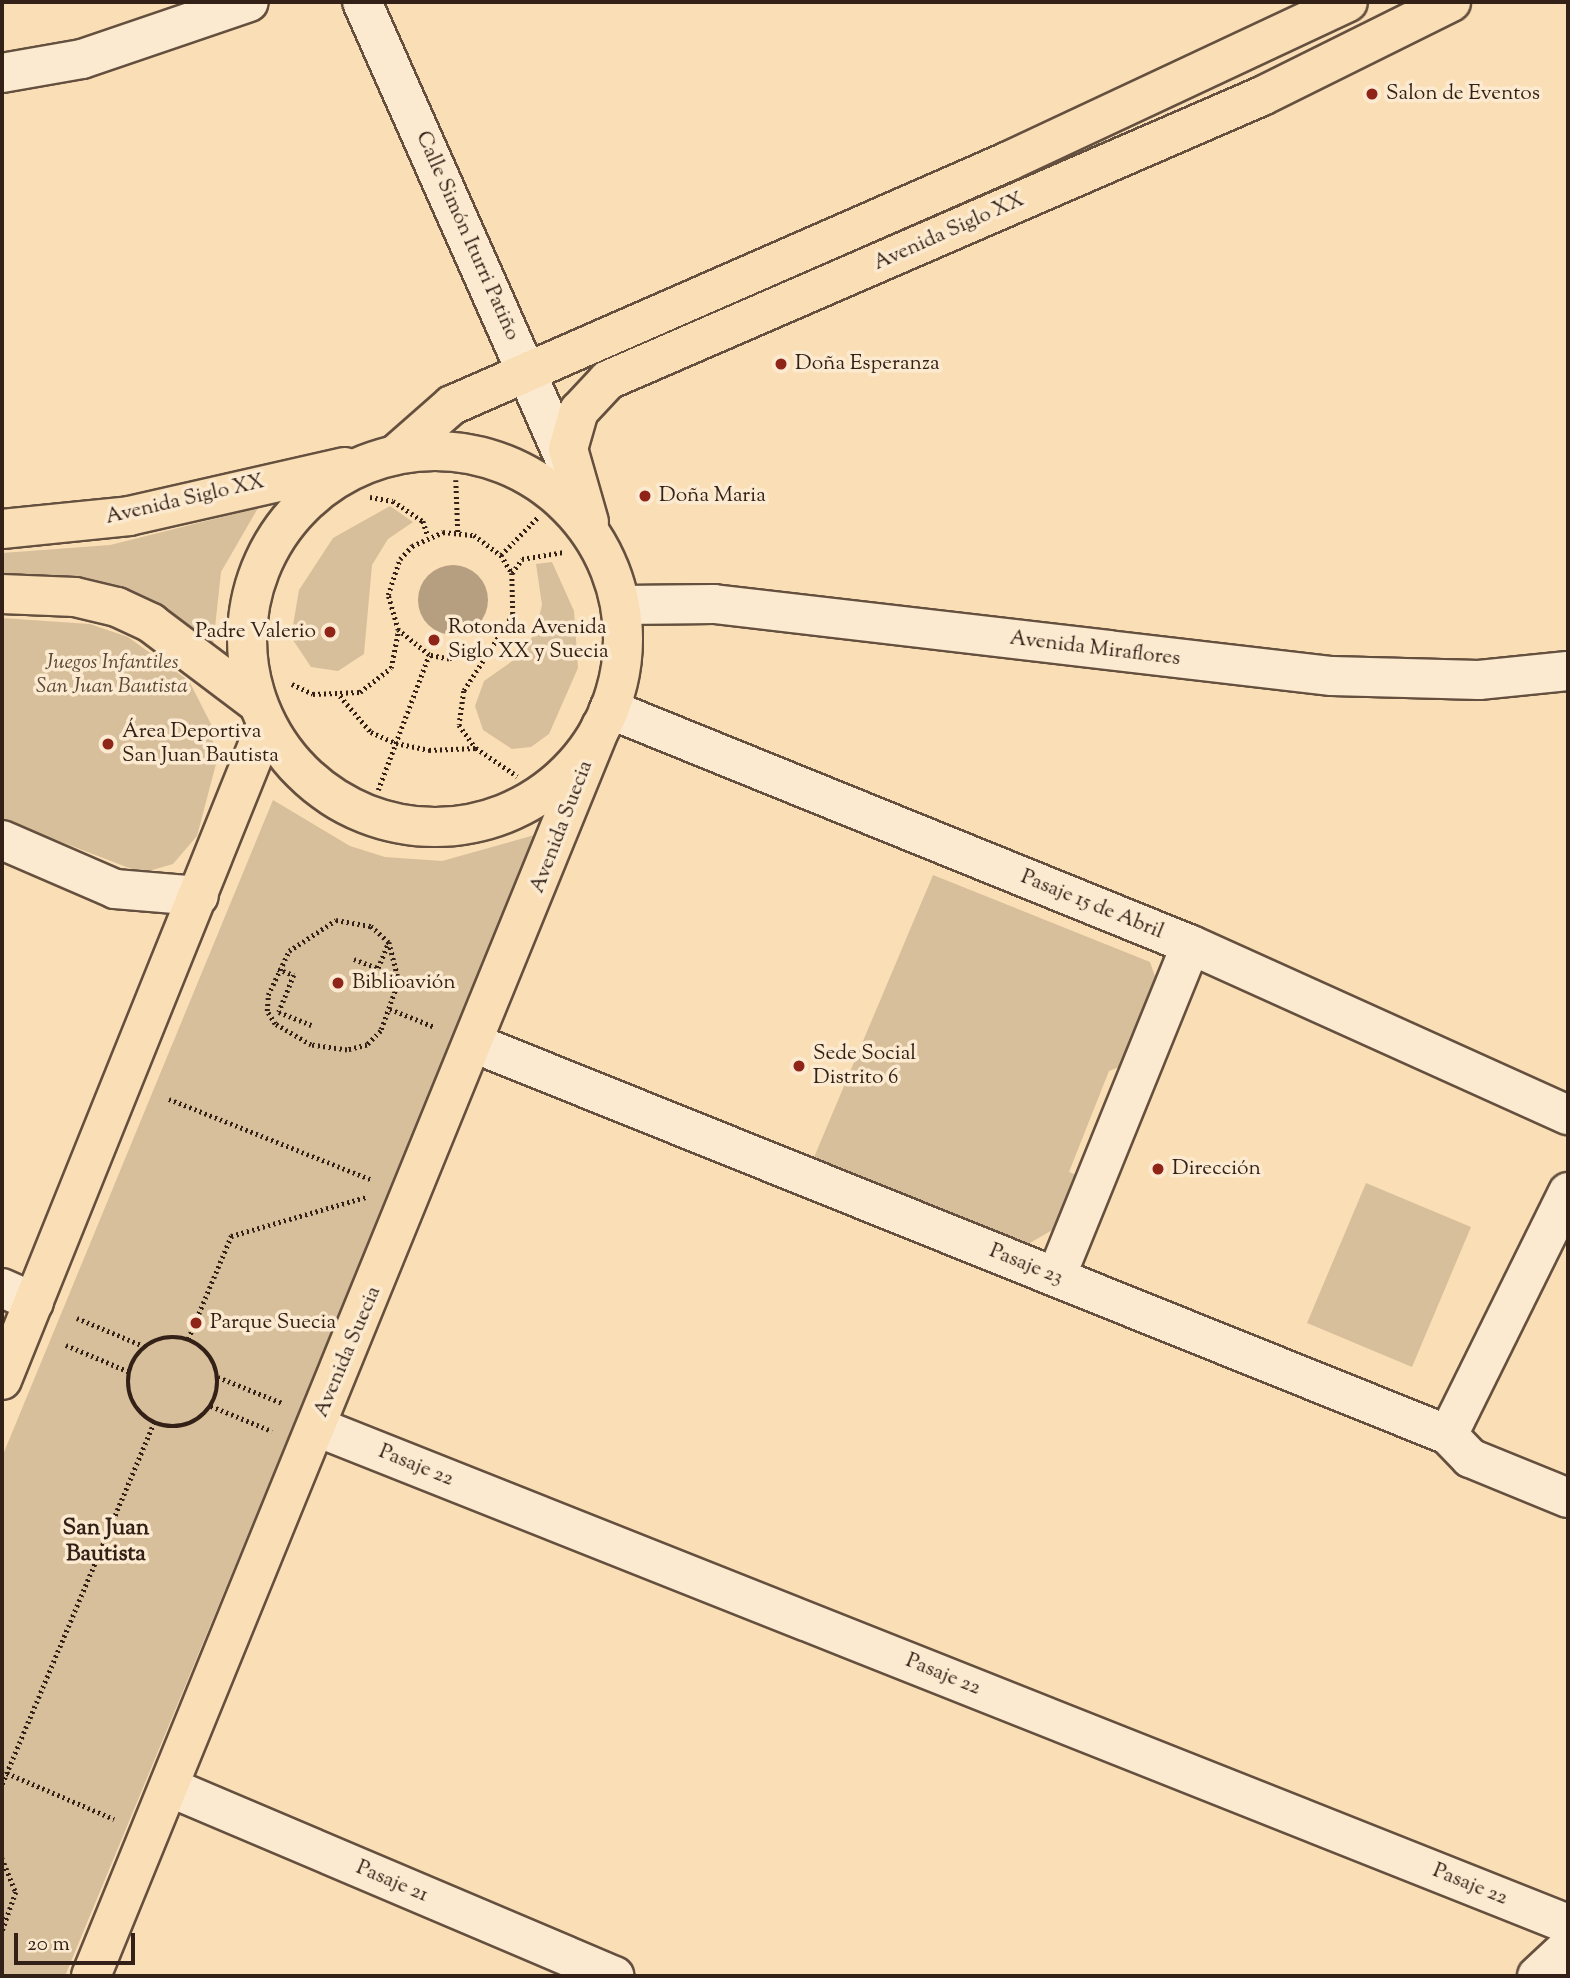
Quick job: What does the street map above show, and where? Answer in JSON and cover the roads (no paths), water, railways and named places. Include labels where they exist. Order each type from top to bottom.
[{"type":"main road","name":"Avenida Siglo XX","points":[[2,529],[130,516],[375,471],[452,405],[997,166],[1348,2]]},
{"type":"main road","name":"Avenida Siglo XX","points":[[582,547],[570,471],[572,427],[608,380],[1262,96],[1451,2]]},
{"type":"main road","points":[[2,594],[75,597],[117,607],[151,623],[261,714],[300,772],[345,807],[428,828],[485,821],[537,797],[579,759],[605,717],[625,637],[623,605],[582,547],[559,498],[511,467],[447,451],[375,471],[298,509],[265,557],[248,613],[261,714],[199,896],[18,1295],[2,1380]]},
{"type":"main road","name":"Avenida Suecia","points":[[90,1976],[169,1787],[305,1417],[462,1038],[605,717]]},
{"type":"street","points":[[2,73],[82,60],[249,2]]},
{"type":"street","name":"Calle Simón Iturri Patiño","points":[[362,2],[528,370],[570,471]]},
{"type":"street","name":"Avenida Miraflores","points":[[623,605],[714,604],[1332,677],[1479,680],[1568,671]]},
{"type":"street","name":"Pasaje 15 de Abril","points":[[605,717],[1191,945],[1568,1115]]},
{"type":"street","points":[[2,840],[115,889],[199,896]]},
{"type":"street","points":[[1056,1277],[1191,945]]},
{"type":"street","name":"Pasaje 23","points":[[462,1038],[1448,1435],[1470,1458],[1568,1498]]},
{"type":"street","points":[[1448,1435],[1568,1192]]},
{"type":"street","name":"Pasaje 22","points":[[305,1417],[1568,1924]]},
{"type":"street","name":"Pasaje 21","points":[[169,1787],[615,1976]]},
{"type":"street","points":[[1537,1976],[1568,1947]]},
{"type":"place","name":"Salon de Eventos","points":[[1372,94]]},
{"type":"place","name":"Doña Esperanza","points":[[781,364]]},
{"type":"place","name":"Doña Maria","points":[[645,496]]},
{"type":"place","name":"Padre Valerio","points":[[330,632]]},
{"type":"place","name":"Rotonda Avenida Siglo XX y Suecia","points":[[434,640]]},
{"type":"place","name":"Área Deportiva San Juan Bautista","points":[[108,744]]},
{"type":"place","name":"Biblioavión","points":[[338,983]]},
{"type":"place","name":"Sede Social Distrito 6","points":[[799,1066]]},
{"type":"place","name":"Dirección","points":[[1158,1169]]},
{"type":"place","name":"Parque Suecia","points":[[196,1323]]},
{"type":"district","name":"San Juan Bautista","points":[[106,1542]]},
{"type":"park label","name":"Juegos Infantiles San Juan Bautista","points":[[112,675]]}]
